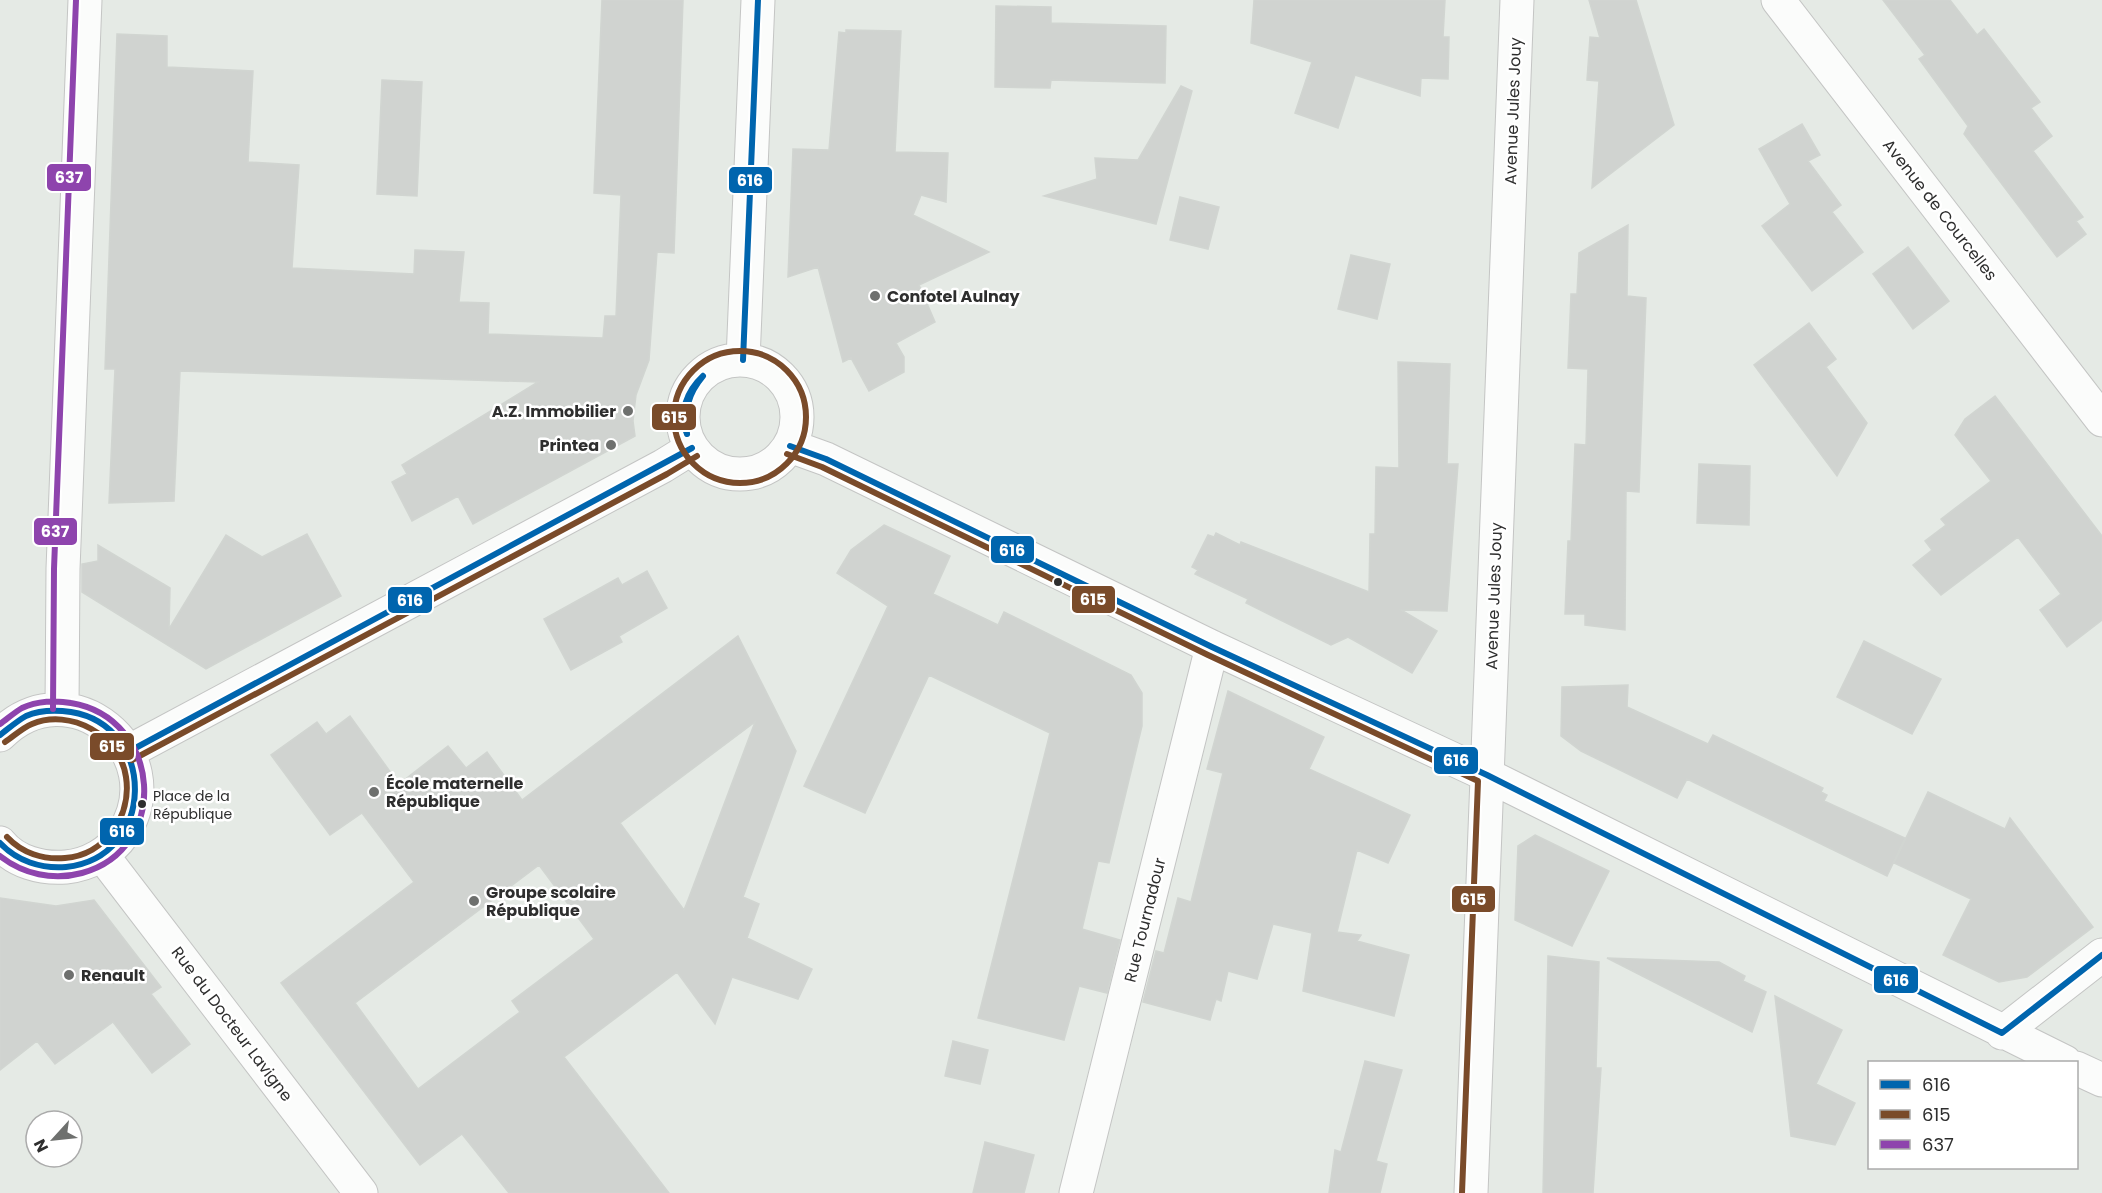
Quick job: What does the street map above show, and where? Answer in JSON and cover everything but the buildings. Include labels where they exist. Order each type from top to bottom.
[{"type":"street","points":[[62,709],[63,569],[85,0]]},
{"type":"street","points":[[743,360],[758,0]]},
{"type":"street","name":"Avenue Jules Jouy","points":[[1471,1193],[1517,0]]},
{"type":"street","name":"Avenue de Courcelles","points":[[1778,0],[2100,413]]},
{"type":"street","points":[[743,360],[763,364],[779,375],[791,390],[797,408],[797,428],[790,446],[773,465],[749,474],[732,474],[715,469],[701,460],[692,448],[684,428],[684,407],[691,388],[705,372],[723,362],[743,360]]},
{"type":"street","points":[[790,446],[826,459],[1212,647],[1487,775],[2002,1033],[2063,1061]]},
{"type":"street","points":[[128,753],[663,466],[692,448]]},
{"type":"street","name":"Rue Tournadour","points":[[1076,1193],[1212,647]]},
{"type":"street","points":[[0,843],[26,862],[51,868],[78,866],[102,855],[119,840],[132,820],[137,798],[136,774],[128,753],[117,735],[101,722],[83,713],[62,709],[44,710],[3,724]]},
{"type":"street","name":"Rue du Docteur Lavigne","points":[[102,855],[361,1193]]},
{"type":"street","points":[[2002,1033],[2102,955]]},
{"type":"street","points":[[2078,1069],[2102,1080]]},
{"type":"transit line","name":"637","points":[[53,709],[54,569],[76,0]]},
{"type":"transit line","name":"616","points":[[743,360],[758,0]]},
{"type":"transit line","name":"615","points":[[740,351],[765,356],[787,370],[801,392],[806,417],[801,442],[787,464],[765,478],[740,483],[715,478],[693,464],[679,442],[674,417],[679,392],[693,370],[715,356],[740,351]]},
{"type":"transit line","name":"616","points":[[687,434],[684,426],[684,410],[692,388],[703,376]]},
{"type":"transit line","name":"616","points":[[687,434],[688,403],[693,390],[703,376]]},
{"type":"transit line","name":"616","points":[[790,446],[826,459],[1212,647],[1487,775],[2002,1033],[2102,955]]},
{"type":"transit line","name":"616","points":[[128,752],[692,448]]},
{"type":"transit line","name":"615","points":[[787,454],[822,467],[1208,655],[1478,781],[1462,1193]]},
{"type":"transit line","name":"615","points":[[132,760],[697,456]]},
{"type":"transit line","name":"637","points":[[0,724],[22,708],[47,702],[71,703],[101,714],[124,733],[138,757],[144,785],[142,813],[131,838],[111,859],[82,873],[49,876],[18,867],[0,856]]},
{"type":"transit line","name":"616","points":[[0,735],[26,716],[43,712],[71,712],[99,722],[120,741],[131,765],[135,791],[130,818],[117,841],[96,858],[66,867],[48,867],[22,859],[0,843]]},
{"type":"transit line","name":"615","points":[[5,742],[28,726],[47,720],[77,723],[104,738],[114,749],[122,762],[127,792],[125,806],[113,831],[92,850],[79,855],[65,858],[41,856],[26,851],[7,837]]},
{"type":"place","name":"Confotel Aulnay","points":[[875,296]]},
{"type":"place","name":"A.Z. Immobilier","points":[[628,411]]},
{"type":"place","name":"Printea","points":[[611,445]]},
{"type":"place","name":"École maternelle République","points":[[374,792]]},
{"type":"place","name":"Place de la République","points":[[142,804]]},
{"type":"place","name":"Groupe scolaire République","points":[[474,901]]},
{"type":"place","name":"Renault","points":[[69,975]]}]
